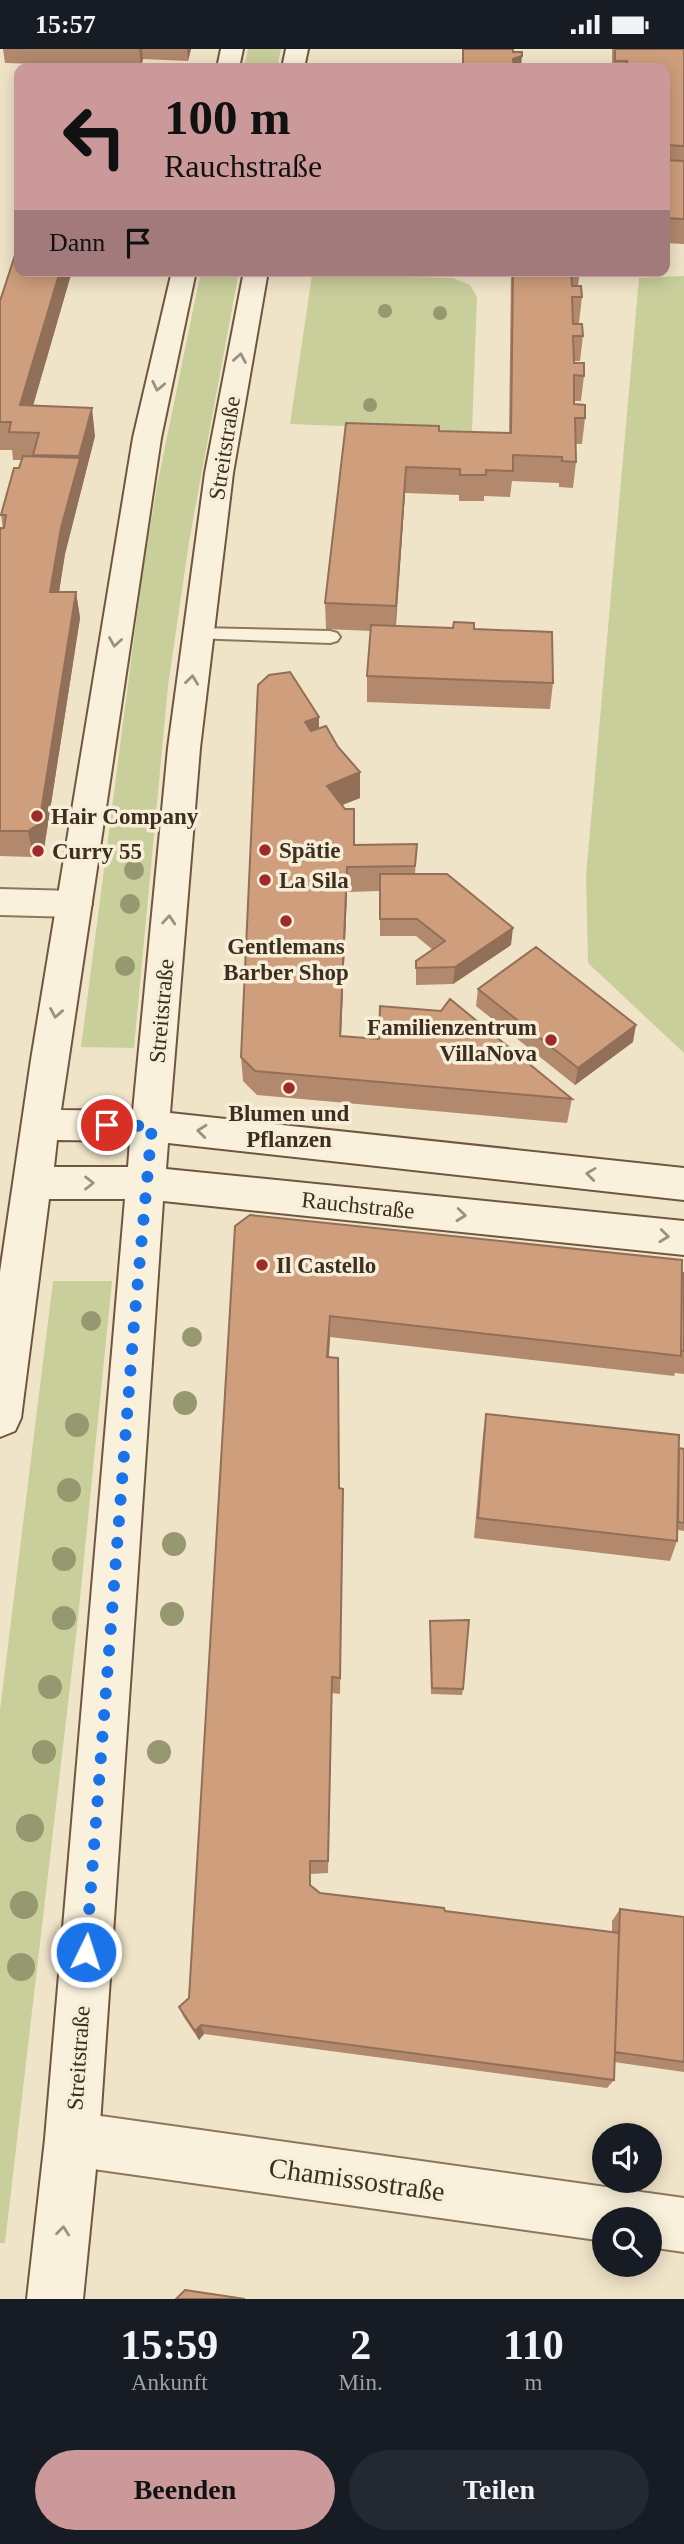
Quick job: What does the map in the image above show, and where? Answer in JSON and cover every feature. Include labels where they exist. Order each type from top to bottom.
[{"type":"main road","points":[[0,1418],[40,1125],[146,439],[183,277]]},
{"type":"main road","name":"Streitstraße","points":[[55,2299],[72,2139],[146,1183],[184,748],[219,473],[255,277]]},
{"type":"main road","points":[[0,902],[75,904]]},
{"type":"main road","points":[[40,1125],[152,1126],[684,1184]]},
{"type":"main road","name":"Rauchstraße","points":[[32,1183],[146,1183],[684,1238]]},
{"type":"main road","name":"Chamissostraße","points":[[72,2139],[592,2212]]},
{"type":"main road","points":[[662,2222],[684,2225]]},
{"type":"lane","points":[[198,634],[330,637]]},
{"type":"green space","points":[[248,49],[281,49],[278,63],[245,63]]},
{"type":"green space","points":[[684,276],[684,1053],[588,963],[586,876],[639,278]]},
{"type":"green space","points":[[200,277],[238,277],[189,542],[168,686],[134,1048],[81,1047],[142,576],[157,486]]},
{"type":"green space","points":[[312,277],[453,278],[470,285],[477,297],[472,431],[290,424]]},
{"type":"green space","points":[[53,1281],[112,1281],[78,1618],[5,2243],[0,2243],[0,1710]]},
{"type":"building","points":[[463,49],[513,49],[513,52],[522,52],[522,56],[513,59],[513,63],[463,63]]},
{"type":"building","points":[[615,49],[684,49],[684,146],[670,145],[670,63],[615,61]]},
{"type":"building","points":[[670,160],[684,161],[684,219],[670,218]]},
{"type":"building","points":[[14,258],[14,277],[58,277],[20,405],[92,408],[79,456],[33,455],[39,433],[9,432],[11,422],[0,422],[0,301]]},
{"type":"building","points":[[513,277],[571,277],[572,286],[581,286],[582,297],[572,297],[573,324],[582,324],[583,336],[573,336],[574,363],[584,363],[584,376],[574,375],[574,404],[585,405],[585,418],[575,418],[576,462],[562,461],[562,457],[513,455],[513,471],[486,470],[486,475],[460,475],[460,469],[406,467],[396,606],[325,603],[346,423],[439,426],[439,431],[511,433]]},
{"type":"building","points":[[23,456],[80,458],[61,528],[50,592],[76,592],[39,824],[28,831],[0,831],[0,531],[4,528],[6,515],[1,515],[14,468],[19,468]]},
{"type":"building","points":[[454,622],[474,623],[474,629],[552,632],[553,683],[367,676],[371,625],[453,628]]},
{"type":"building","points":[[290,672],[319,717],[305,722],[311,731],[326,726],[338,747],[360,772],[327,786],[345,809],[354,809],[354,845],[417,844],[415,866],[347,867],[340,1036],[379,1039],[380,1006],[441,1011],[450,999],[572,1099],[255,1071],[241,1057],[258,685],[269,675]]},
{"type":"building","points":[[380,874],[447,874],[513,928],[455,967],[416,968],[416,961],[445,941],[417,919],[380,919]]},
{"type":"building","points":[[536,947],[636,1025],[578,1068],[478,989]]},
{"type":"building","points":[[250,1215],[682,1260],[681,1356],[330,1316],[327,1357],[338,1358],[339,1488],[343,1489],[340,1678],[332,1677],[328,1861],[310,1861],[310,1885],[320,1893],[619,1933],[614,2080],[201,2025],[195,2031],[179,2007],[189,1998],[235,1226]]},
{"type":"building","points":[[684,1273],[684,1351],[681,1351]]},
{"type":"building","points":[[486,1414],[679,1435],[677,1541],[478,1518]]},
{"type":"building","points":[[679,1448],[684,1449],[684,1523],[678,1522]]},
{"type":"building","points":[[469,1620],[463,1689],[432,1688],[430,1621]]},
{"type":"building","points":[[620,1909],[684,1917],[684,2062],[615,2052]]},
{"type":"building","points":[[185,2290],[245,2299],[176,2299]]},
{"type":"place","name":"Hair Company","points":[[37,816]]},
{"type":"place","name":"Spätie","points":[[265,850]]},
{"type":"place","name":"Curry 55","points":[[38,851]]},
{"type":"place","name":"La Sila","points":[[265,880]]},
{"type":"place","name":"Gentlemans Barber Shop","points":[[286,921]]},
{"type":"place","name":"Familienzentrum VillaNova","points":[[551,1040]]},
{"type":"place","name":"Blumen und Pflanzen","points":[[289,1088]]},
{"type":"place","name":"Il Castello","points":[[262,1265]]},
{"type":"route","points":[[86,1952],[138,1263],[152,1126],[107,1125]]}]
